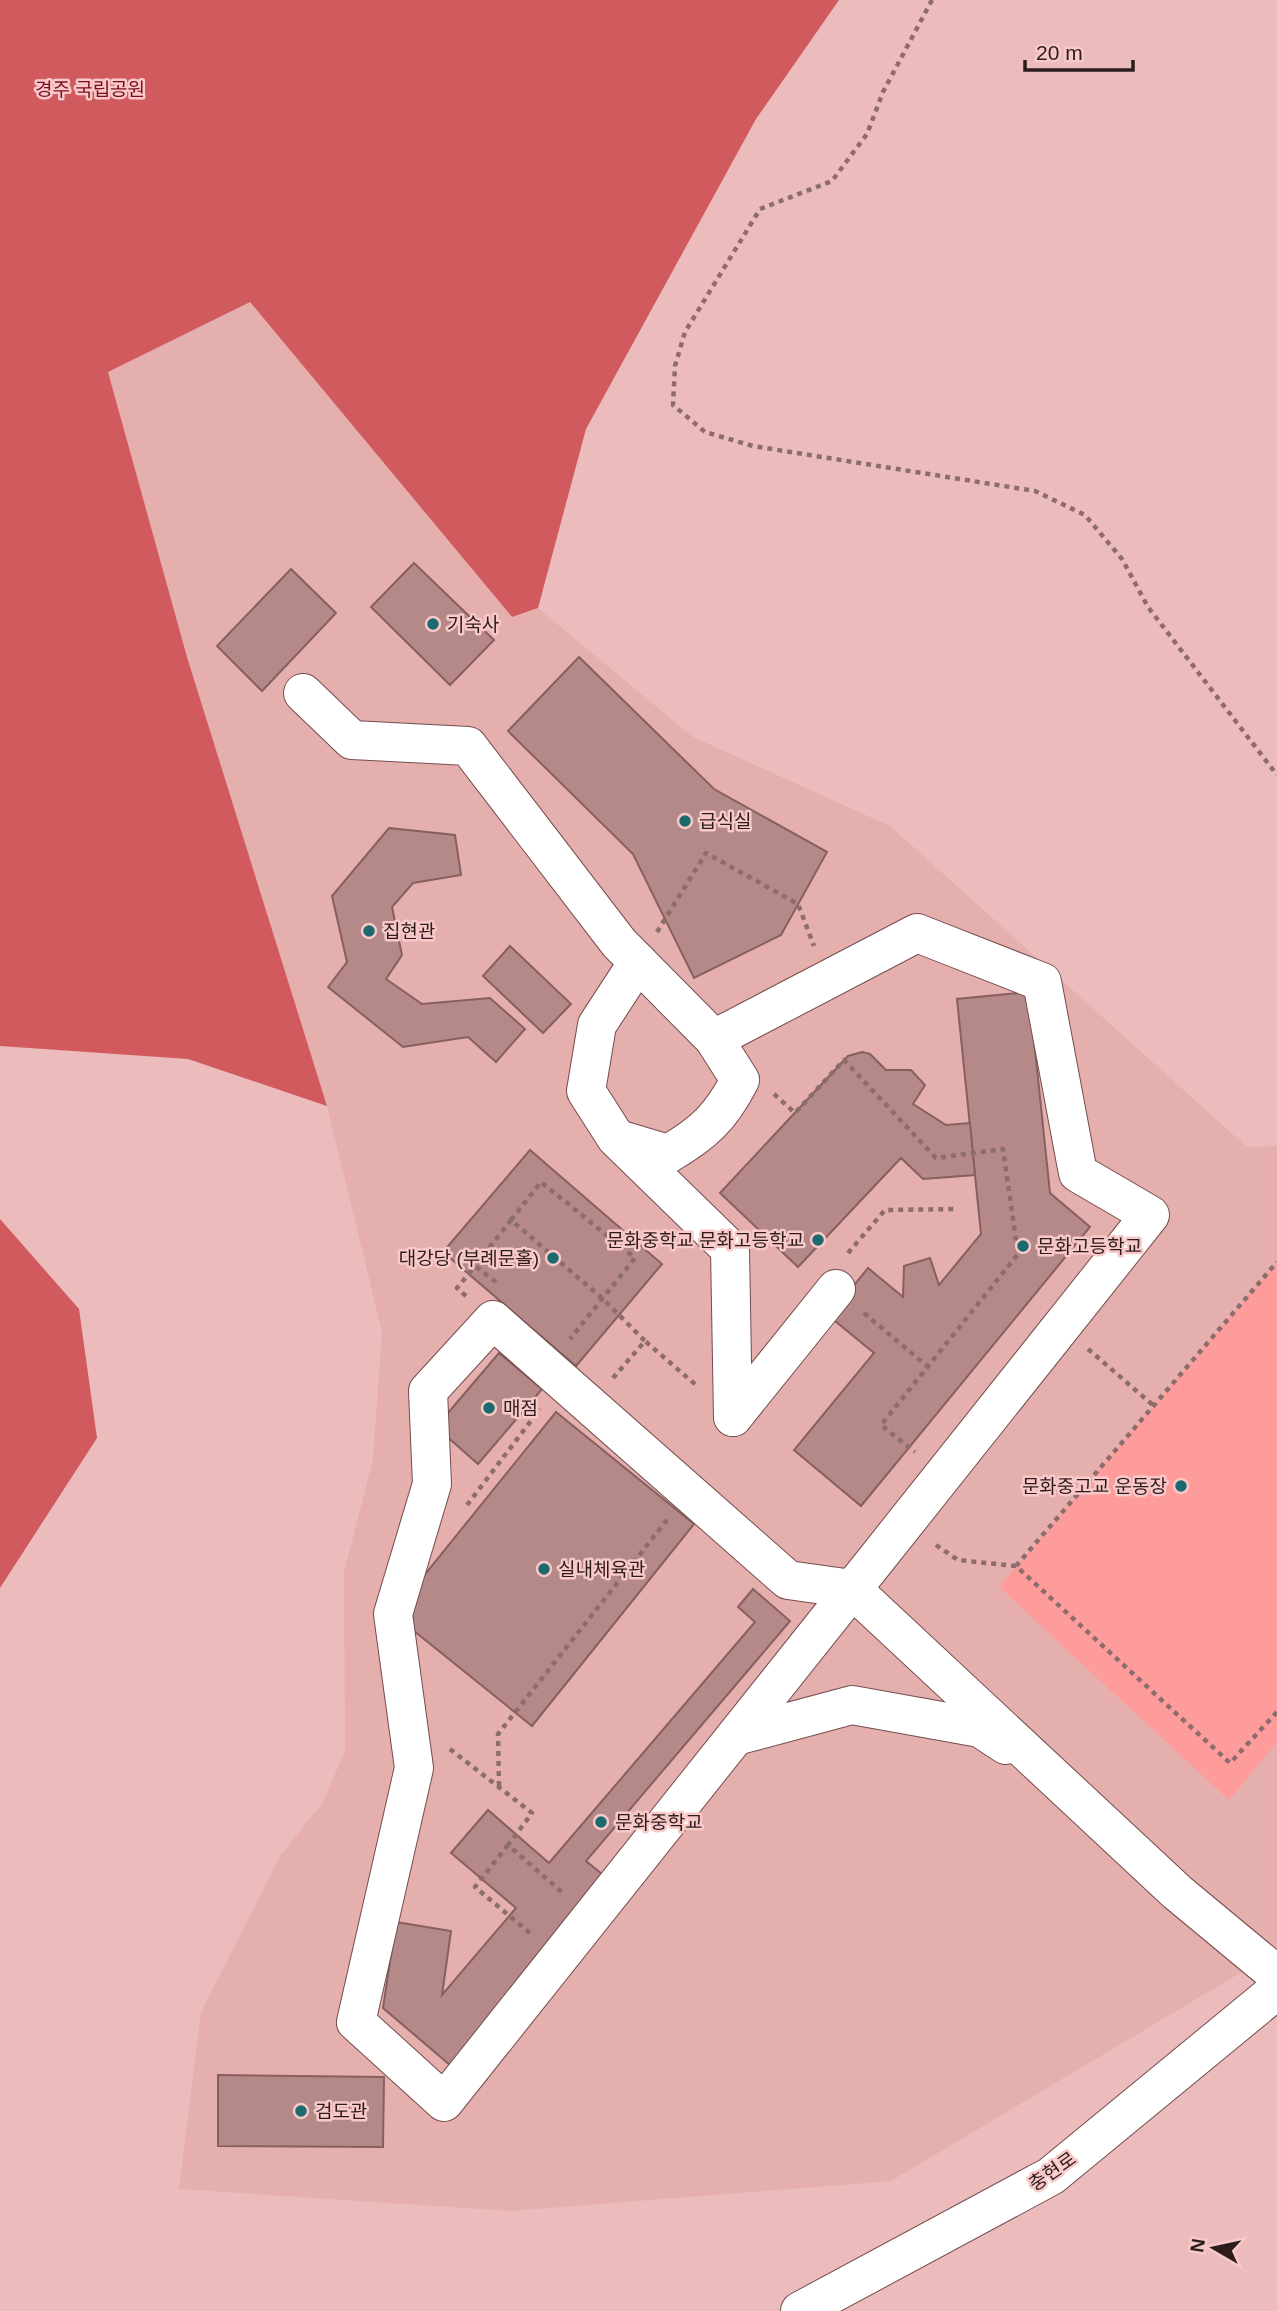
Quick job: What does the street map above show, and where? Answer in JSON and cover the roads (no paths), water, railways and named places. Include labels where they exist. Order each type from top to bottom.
[{"type":"street","points":[[303,693],[352,740],[468,746],[619,943],[714,1039],[740,1080],[724,1110],[698,1136],[668,1154],[616,1139]]},
{"type":"street","points":[[714,1039],[918,933],[1042,982],[1078,1173],[1150,1215],[852,1589],[736,1736],[444,2102],[356,2022],[414,1768],[393,1614],[432,1484],[428,1391],[493,1320],[788,1580],[852,1589],[1061,1780],[1177,1892],[1277,1975]]},
{"type":"street","points":[[638,962],[597,1025],[586,1091],[616,1139],[730,1249],[733,1417],[836,1289]]},
{"type":"street","points":[[736,1736],[852,1705],[980,1728],[1061,1780]]},
{"type":"street","name":"충현로","points":[[800,2311],[1051,2176],[1277,1990]]},
{"type":"place","name":"기숙사","points":[[433,624]]},
{"type":"place","name":"급식실","points":[[685,821]]},
{"type":"place","name":"집현관","points":[[369,931]]},
{"type":"place","name":"문화중학교 문화고등학교","points":[[818,1240]]},
{"type":"place","name":"문화고등학교","points":[[1023,1246]]},
{"type":"place","name":"대강당 (부례문홀)","points":[[553,1258]]},
{"type":"place","name":"매점","points":[[489,1408]]},
{"type":"place","name":"문화중고교 운동장","points":[[1181,1486]]},
{"type":"place","name":"실내체육관","points":[[544,1569]]},
{"type":"place","name":"문화중학교","points":[[601,1822]]},
{"type":"place","name":"검도관","points":[[301,2111]]},
{"type":"park label","name":"경주 국립공원","points":[[90,89]]}]
